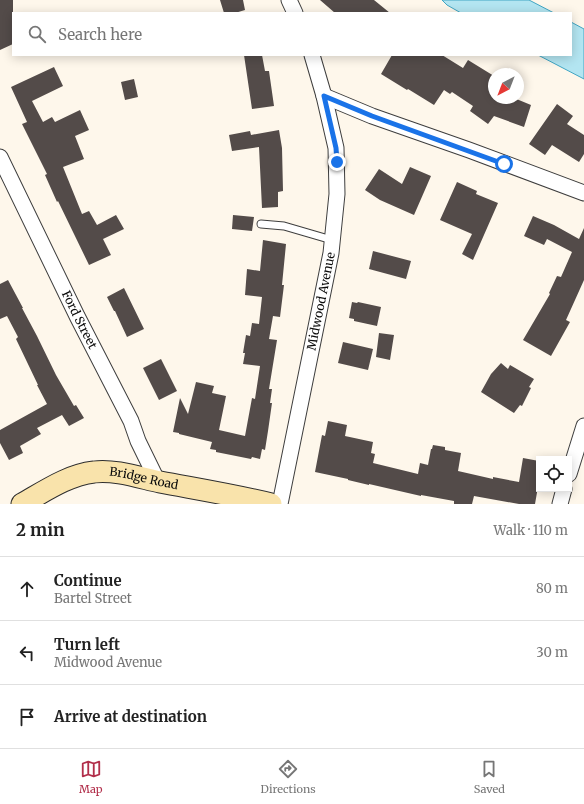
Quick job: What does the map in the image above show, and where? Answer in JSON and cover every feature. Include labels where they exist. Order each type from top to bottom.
[{"type":"street","points":[[289,0],[295,12]]},
{"type":"street","name":"Midwood Avenue","points":[[280,504],[331,253],[337,194],[336,148],[324,96],[312,56]]},
{"type":"street","points":[[324,96],[372,116],[584,193]]},
{"type":"street","name":"Ford Street","points":[[0,157],[77,316],[131,421],[138,441],[158,482]]},
{"type":"street","points":[[572,464],[584,426]]},
{"type":"street","name":"Bridge Road","points":[[22,504],[60,483],[78,476],[95,472],[125,474],[271,504]]},
{"type":"street","points":[[560,504],[563,492]]},
{"type":"lane","points":[[261,224],[284,226],[332,240]]},
{"type":"water","points":[[442,0],[529,0],[552,12],[459,12],[447,5]]},
{"type":"water","points":[[572,23],[584,29],[584,79],[540,56],[572,56]]},
{"type":"building","points":[[0,0],[13,0],[12,44],[0,50]]},
{"type":"building","points":[[220,0],[243,0],[245,10],[238,12],[224,12]]},
{"type":"building","points":[[320,0],[374,0],[389,12],[334,12]]},
{"type":"building","points":[[244,56],[262,56],[265,71],[269,71],[274,106],[252,109]]},
{"type":"building","points":[[391,56],[444,56],[463,68],[468,60],[488,72],[488,104],[524,104],[524,102],[531,105],[524,127],[494,116],[488,124],[470,111],[473,106],[452,92],[450,94],[444,90],[434,105],[408,89],[407,90],[381,74]]},
{"type":"building","points":[[54,67],[63,86],[32,101],[43,122],[52,117],[55,122],[80,110],[89,130],[75,136],[84,159],[63,167],[82,214],[89,211],[97,225],[116,215],[124,229],[103,239],[111,255],[89,265],[58,201],[57,202],[45,175],[47,174],[22,124],[27,122],[11,87]]},
{"type":"building","points":[[134,79],[138,97],[125,100],[121,82]]},
{"type":"building","points":[[557,104],[573,116],[567,124],[584,135],[584,154],[579,162],[552,145],[545,155],[529,144]]},
{"type":"building","points":[[279,130],[282,148],[283,191],[278,192],[278,207],[262,208],[259,147],[232,151],[229,135],[250,131],[251,135]]},
{"type":"building","points":[[410,167],[431,176],[414,215],[380,200],[365,190],[379,169],[402,184]]},
{"type":"building","points":[[457,182],[477,191],[476,194],[498,203],[473,260],[462,254],[472,234],[440,220]]},
{"type":"building","points":[[233,215],[254,217],[252,231],[232,229]]},
{"type":"building","points":[[533,216],[554,225],[579,239],[584,228],[584,280],[566,320],[570,322],[551,356],[523,340],[550,294],[549,293],[557,276],[561,277],[572,252],[547,239],[544,245],[524,236]]},
{"type":"building","points":[[263,240],[286,244],[282,285],[284,285],[280,317],[273,316],[269,339],[277,340],[269,389],[272,389],[270,403],[272,403],[265,450],[262,449],[260,459],[252,457],[251,459],[216,452],[216,450],[210,449],[212,442],[173,432],[180,398],[188,414],[196,382],[214,386],[212,393],[226,396],[219,430],[245,436],[252,398],[255,399],[260,366],[243,364],[245,353],[243,353],[246,335],[250,336],[252,323],[259,324],[262,297],[245,295],[247,269],[260,271]]},
{"type":"building","points":[[373,251],[411,261],[406,279],[369,269]]},
{"type":"building","points":[[8,280],[56,375],[74,406],[76,405],[84,418],[69,426],[62,415],[37,428],[41,434],[20,446],[23,453],[9,460],[0,443],[0,430],[47,404],[16,339],[18,337],[7,316],[0,319],[0,284]]},
{"type":"building","points":[[124,288],[144,329],[127,337],[107,297]]},
{"type":"building","points":[[352,302],[381,307],[377,326],[354,321],[354,319],[349,318]]},
{"type":"building","points":[[379,333],[394,335],[390,360],[376,357]]},
{"type":"building","points":[[343,342],[373,349],[368,370],[338,363]]},
{"type":"building","points":[[161,359],[177,391],[159,400],[143,368]]},
{"type":"building","points":[[501,363],[508,369],[510,365],[534,379],[529,387],[531,388],[522,406],[520,405],[514,413],[481,392],[491,374]]},
{"type":"building","points":[[328,421],[347,425],[345,436],[373,442],[371,453],[375,454],[373,463],[418,474],[420,463],[428,465],[433,445],[445,447],[445,450],[461,453],[458,471],[493,479],[493,477],[519,482],[523,458],[536,460],[537,492],[535,504],[519,504],[474,496],[472,504],[454,504],[454,501],[421,496],[315,472],[322,435],[325,436]]},
{"type":"route","points":[[337,162],[336,148],[324,96],[372,116],[504,164]]}]
